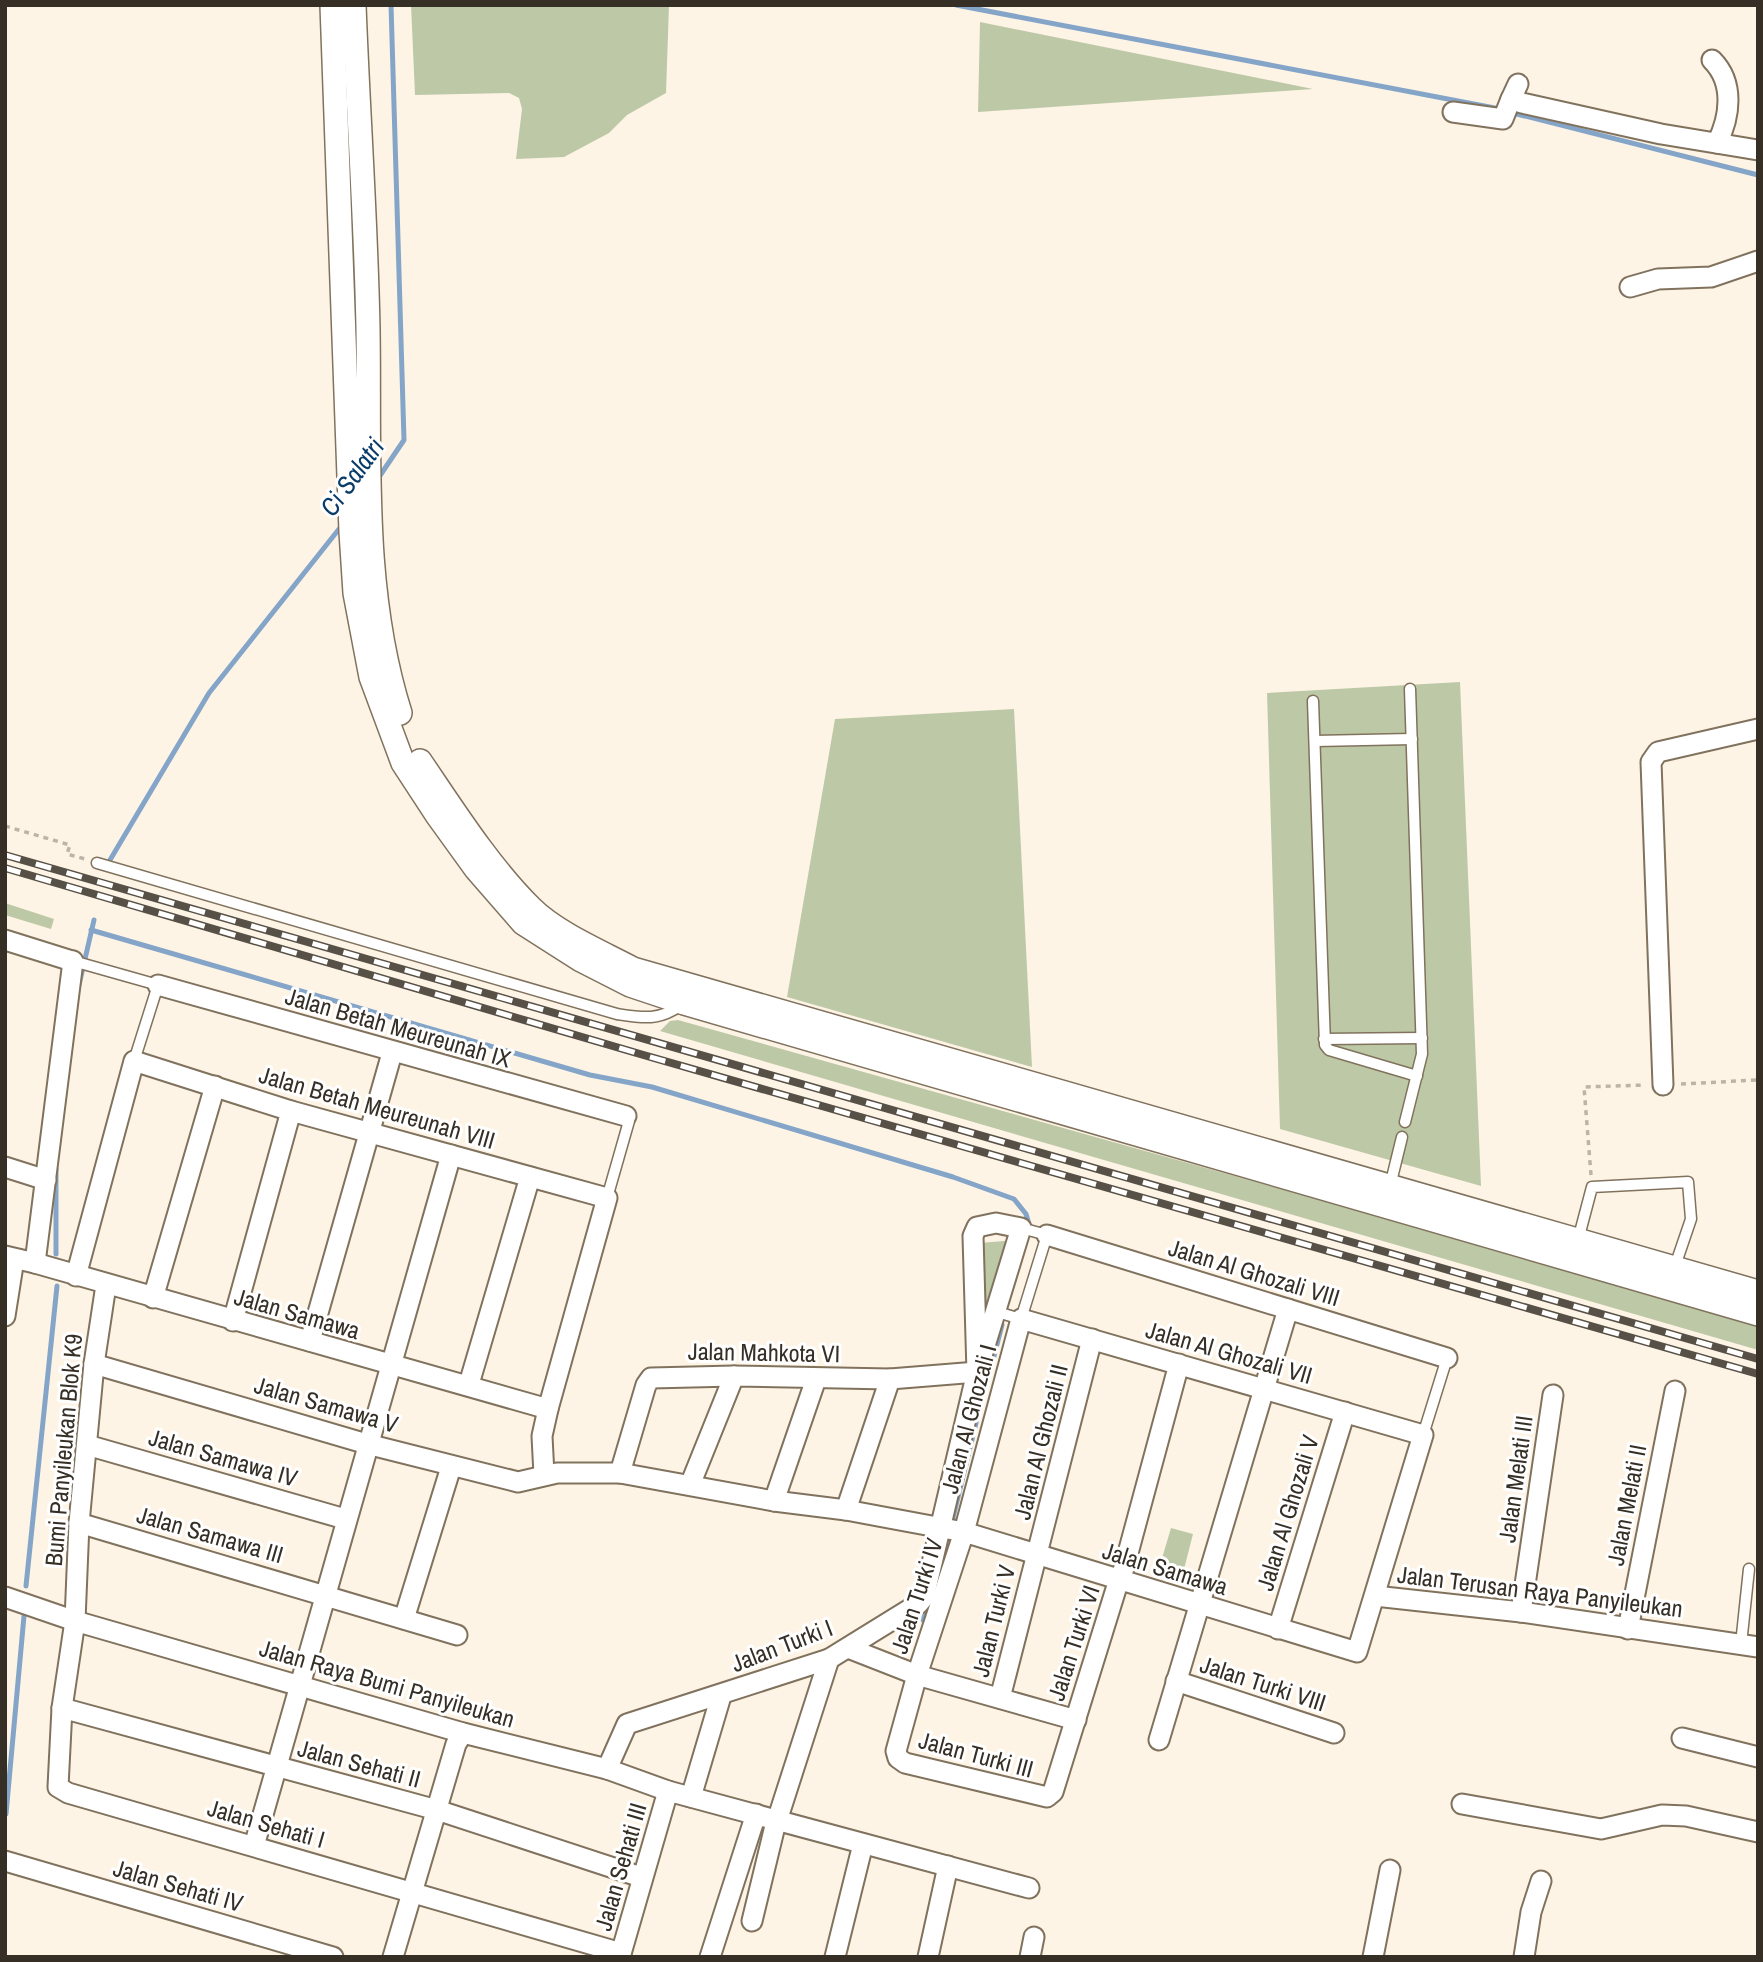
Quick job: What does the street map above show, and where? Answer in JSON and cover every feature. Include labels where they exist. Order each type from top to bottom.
[{"type":"street","points":[[332,5],[364,475]]},
{"type":"street","points":[[354,5],[368,315],[364,475],[361,503],[351,533],[355,593],[372,677],[403,763],[476,869],[523,923],[581,960],[630,985],[684,1003],[1390,1186],[1758,1292]]},
{"type":"street","points":[[1712,60],[1722,69],[1728,104],[1728,121],[1717,143]]},
{"type":"street","points":[[1453,112],[1496,119],[1511,100],[1661,134],[1758,150]]},
{"type":"street","points":[[1630,287],[1658,279],[1711,277],[1758,261]]},
{"type":"street","points":[[361,503],[388,676],[418,758],[490,860],[532,909],[585,944],[633,968],[981,1078],[1758,1314]]},
{"type":"street","points":[[1663,1084],[1651,762],[1658,752],[1758,729]]},
{"type":"street","points":[[5,940],[72,961],[35,1263]]},
{"type":"street","name":"Jalan Betah Meureunah IX","points":[[158,985],[626,1115]]},
{"type":"street","points":[[310,1341],[392,1052]]},
{"type":"street","points":[[70,1275],[134,1061]]},
{"type":"street","name":"Jalan Betah Meureunah VIII","points":[[134,1061],[292,1111],[607,1198]]},
{"type":"street","points":[[153,1297],[215,1086]]},
{"type":"street","points":[[233,1321],[292,1111]]},
{"type":"street","points":[[254,1846],[302,1686],[345,1519],[451,1155]]},
{"type":"street","points":[[5,1167],[46,1180]]},
{"type":"street","points":[[469,1384],[530,1177]]},
{"type":"street","points":[[544,1475],[542,1436],[548,1409],[607,1198]]},
{"type":"street","name":"Jalan Al Ghozali VIII","points":[[977,1373],[973,1236],[977,1227],[984,1224],[1037,1232],[1447,1358]]},
{"type":"street","points":[[952,1531],[977,1373],[997,1312],[1037,1232]]},
{"type":"street","points":[[5,1315],[10,1258]]},
{"type":"street","name":"Jalan Samawa","points":[[10,1258],[310,1341],[390,1366],[469,1384],[548,1409]]},
{"type":"street","name":"Bumi Panyileukan Blok K9","points":[[75,1621],[79,1523],[94,1364],[106,1285]]},
{"type":"street","points":[[1159,1740],[1288,1309]]},
{"type":"street","name":"Jalan Al Ghozali VII","points":[[1021,1319],[1423,1435]]},
{"type":"street","name":"Jalan Al Ghozali I","points":[[952,1531],[1021,1319]]},
{"type":"street","name":"Jalan Al Ghozali II","points":[[1035,1556],[1092,1339]]},
{"type":"street","name":"Jalan Samawa V","points":[[94,1364],[451,1467],[518,1482],[544,1475]]},
{"type":"street","name":"Jalan Turki VI","points":[[1076,1720],[1120,1581],[1179,1364]]},
{"type":"street","name":"Jalan Mahkota VI","points":[[620,1474],[646,1385],[651,1378],[734,1376],[890,1379],[977,1373]]},
{"type":"street","points":[[690,1485],[734,1376]]},
{"type":"street","points":[[774,1501],[816,1379]]},
{"type":"street","points":[[846,1510],[890,1379]]},
{"type":"street","name":"Jalan Melati II","points":[[1628,1629],[1675,1391]]},
{"type":"street","name":"Jalan Melati III","points":[[1521,1612],[1553,1395]]},
{"type":"street","name":"Jalan Al Ghozali V","points":[[1278,1629],[1345,1412]]},
{"type":"street","points":[[1375,1596],[1423,1435]]},
{"type":"street","name":"Jalan Samawa IV","points":[[87,1445],[345,1519]]},
{"type":"street","points":[[451,1467],[409,1621],[457,1635]]},
{"type":"street","name":"Jalan Samawa","points":[[544,1475],[620,1474],[774,1501],[846,1510],[952,1531],[1357,1652]]},
{"type":"street","name":"Jalan Samawa III","points":[[79,1523],[409,1621]]},
{"type":"street","name":"Jalan Turki I","points":[[607,1769],[627,1724],[721,1696],[829,1659],[918,1604],[924,1597],[952,1531]]},
{"type":"street","name":"Jalan Turki IV","points":[[917,1675],[952,1531]]},
{"type":"street","name":"Jalan Turki V","points":[[1000,1698],[1035,1556]]},
{"type":"street","name":"Jalan Terusan Raya Panyileukan","points":[[1357,1652],[1375,1596],[1521,1612],[1749,1646]]},
{"type":"street","name":"Jalan Raya Bumi Panyileukan","points":[[5,1597],[75,1621],[463,1733],[607,1769],[668,1791],[1029,1888]]},
{"type":"street","name":"Jalan Sehati I","points":[[75,1621],[62,1708],[58,1787],[68,1793],[621,1955]]},
{"type":"street","points":[[848,1648],[917,1675],[1076,1720]]},
{"type":"street","points":[[752,1921],[777,1821],[829,1659]]},
{"type":"street","name":"Jalan Turki III","points":[[917,1675],[896,1751],[898,1758],[905,1763],[1047,1797],[1053,1791],[1076,1720]]},
{"type":"street","name":"Jalan Turki VIII","points":[[1176,1681],[1334,1733]]},
{"type":"street","points":[[691,1797],[721,1696]]},
{"type":"street","name":"Jalan Sehati II","points":[[62,1708],[437,1810],[642,1877]]},
{"type":"street","points":[[393,1957],[456,1744],[463,1733]]},
{"type":"street","points":[[1682,1738],[1758,1757]]},
{"type":"street","name":"Jalan Sehati III","points":[[621,1955],[668,1791]]},
{"type":"street","points":[[1462,1804],[1601,1829],[1662,1815],[1686,1816],[1758,1832]]},
{"type":"street","points":[[710,1957],[756,1814]]},
{"type":"street","points":[[835,1957],[863,1844]]},
{"type":"street","name":"Jalan Sehati IV","points":[[7,1862],[333,1957]]},
{"type":"street","points":[[928,1957],[948,1866]]},
{"type":"street","points":[[1373,1957],[1390,1870]]},
{"type":"street","points":[[1524,1957],[1531,1912],[1541,1881]]},
{"type":"street","points":[[1030,1957],[1034,1937]]},
{"type":"lane","points":[[1405,1122],[1417,1076],[1422,1038],[1410,690]]},
{"type":"lane","points":[[1313,701],[1324,1039],[1329,1050],[1417,1076]]},
{"type":"lane","points":[[1314,741],[1412,738]]},
{"type":"lane","points":[[97,863],[617,1014],[651,1019],[667,1016],[684,1003]]},
{"type":"lane","points":[[72,961],[158,985],[134,1061]]},
{"type":"lane","points":[[1324,1039],[1422,1038]]},
{"type":"lane","points":[[607,1198],[629,1121],[626,1115]]},
{"type":"lane","points":[[1390,1186],[1402,1136]]},
{"type":"lane","points":[[1578,1241],[1592,1187],[1688,1182],[1690,1219],[1674,1269]]},
{"type":"lane","points":[[997,1312],[1021,1319],[1037,1232]]},
{"type":"lane","points":[[1423,1435],[1447,1358]]},
{"type":"lane","points":[[1749,1569],[1749,1646]]},
{"type":"path","points":[[5,826],[69,845],[67,854],[97,863]]},
{"type":"path","points":[[1592,1187],[1584,1087],[1757,1080]]},
{"type":"green space","points":[[411,5],[669,5],[666,93],[627,115],[609,133],[564,157],[516,159],[522,109],[519,98],[509,93],[415,95]]},
{"type":"green space","points":[[980,22],[1313,89],[978,112]]},
{"type":"green space","points":[[1460,682],[1481,1186],[1280,1129],[1267,693]]},
{"type":"green space","points":[[1014,709],[1032,1067],[787,997],[835,719]]},
{"type":"green space","points":[[5,903],[54,919],[51,929],[5,915]]},
{"type":"green space","points":[[678,1020],[1520,1256],[1758,1327],[1758,1350],[660,1031],[670,1021]]},
{"type":"green space","points":[[1017,1240],[982,1348],[979,1243]]},
{"type":"green space","points":[[1171,1528],[1193,1534],[1181,1581],[1157,1575]]},
{"type":"waterway","name":"Ci Salatri","points":[[377,480],[404,440],[391,5]]},
{"type":"waterway","points":[[956,5],[1500,109]]},
{"type":"waterway","points":[[1509,112],[1758,175]]},
{"type":"waterway","name":"Ci Salatri","points":[[110,860],[209,693],[343,524]]},
{"type":"waterway","points":[[79,985],[94,920]]},
{"type":"waterway","points":[[91,930],[590,1075],[652,1087],[953,1177],[1014,1199],[1026,1214],[1029,1224]]},
{"type":"waterway","points":[[56,1169],[56,1254]]},
{"type":"waterway","points":[[26,1586],[57,1286]]},
{"type":"waterway","points":[[993,1360],[1002,1325]]},
{"type":"waterway","points":[[951,1526],[985,1386]]},
{"type":"waterway","points":[[923,1620],[928,1603]]},
{"type":"waterway","points":[[6,1814],[24,1616]]},
{"type":"railway","points":[[5,855],[1758,1359]]},
{"type":"railway","points":[[5,868],[640,1054],[1758,1374]]}]
